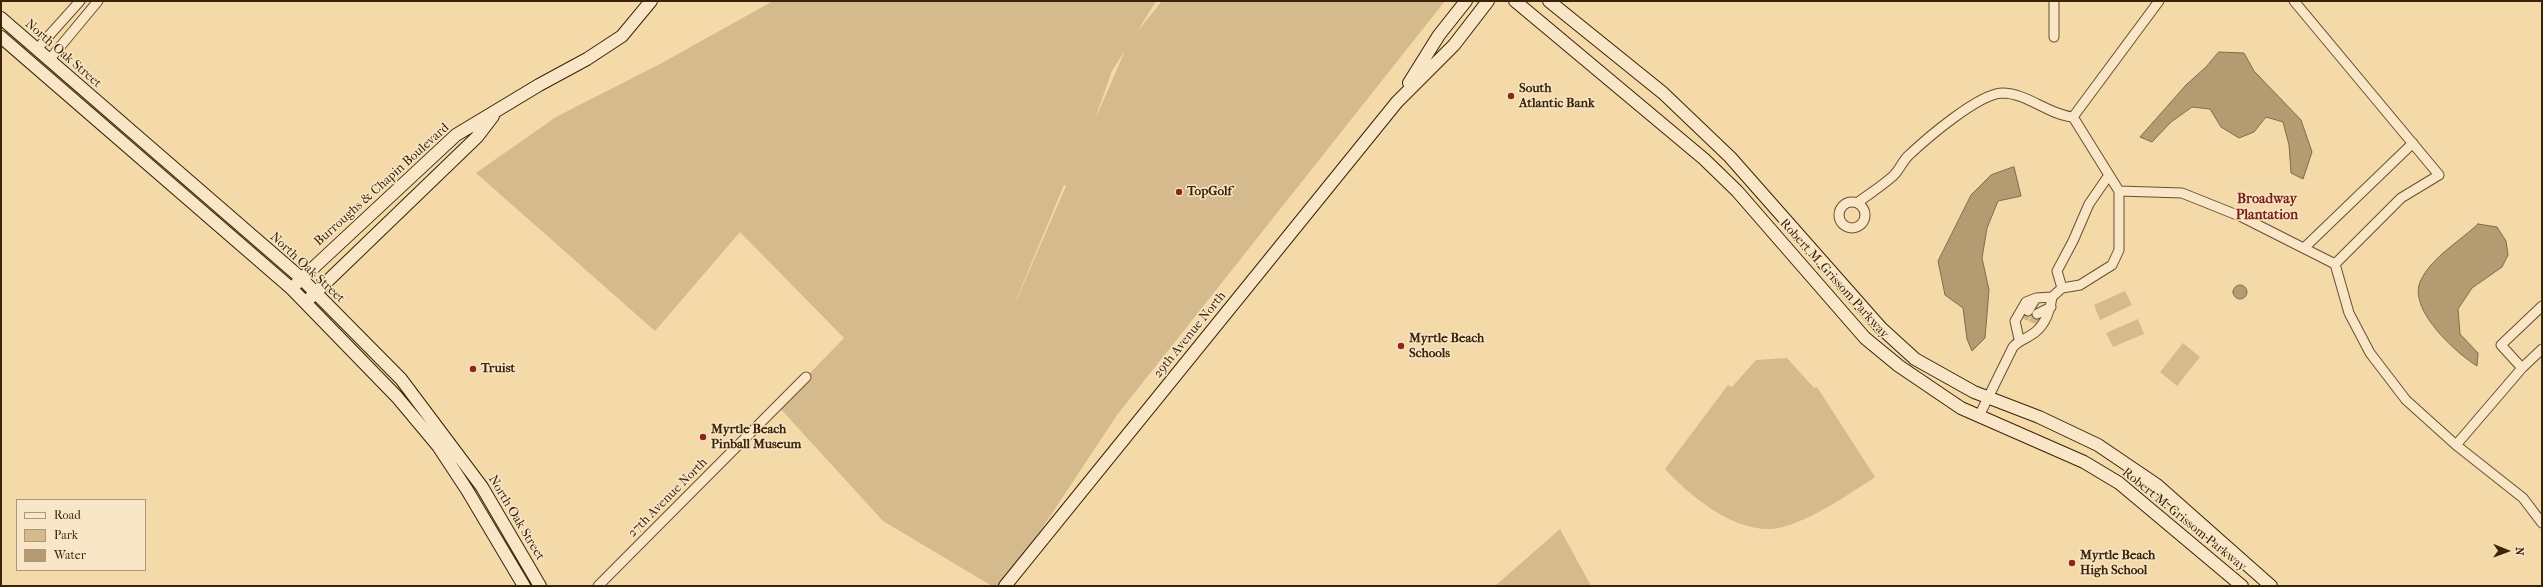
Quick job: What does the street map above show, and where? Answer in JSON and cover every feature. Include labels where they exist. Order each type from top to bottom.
[{"type":"main road","name":"Burroughs & Chapin Boulevard","points":[[292,289],[301,278],[456,135],[587,59],[622,36],[651,1]]},
{"type":"main road","name":"29th Avenue North","points":[[1004,586],[1396,102],[1439,35],[1466,1]]},
{"type":"main road","name":"29th Avenue North","points":[[1396,102],[1454,45],[1488,1]]},
{"type":"main road","name":"Robert M. Grissom Parkway","points":[[1515,1],[1704,159],[1737,191],[1865,338],[1899,366],[1961,408],[2084,462],[2119,483],[2242,586]]},
{"type":"main road","name":"Robert M. Grissom Parkway","points":[[1549,1],[1663,93],[1730,157],[1881,328],[1915,359],[1988,397],[2039,417],[2104,449],[2157,485],[2271,586]]},
{"type":"main road","name":"North Oak Street","points":[[1,18],[301,278],[401,379],[482,487],[540,586]]},
{"type":"main road","name":"North Oak Street","points":[[1,37],[292,289],[397,397],[438,446],[467,490],[524,586]]},
{"type":"main road","name":"Burroughs & Chapin Boulevard","points":[[305,303],[477,137],[497,110]]},
{"type":"street","points":[[37,50],[80,1]]},
{"type":"street","points":[[49,60],[98,1]]},
{"type":"street","points":[[2054,1],[2054,37]]},
{"type":"street","points":[[2073,117],[2159,1]]},
{"type":"street","points":[[2294,1],[2439,175],[2401,198],[2335,264]]},
{"type":"street","points":[[1857,203],[1895,175],[1906,157],[1975,103],[1989,95],[2003,93],[2018,96],[2060,116],[2073,117]]},
{"type":"street","points":[[2019,339],[2015,322],[2026,302],[2036,298],[2052,296],[2062,288],[2080,285],[2112,265],[2119,250],[2119,191],[2073,117]]},
{"type":"street","points":[[2304,248],[2413,143]]},
{"type":"street","points":[[2062,288],[2057,271],[2073,241],[2089,204],[2109,175]]},
{"type":"street","points":[[2119,191],[2182,192],[2242,217],[2335,264],[2339,271],[2348,313],[2370,353],[2406,400],[2456,445],[2523,498],[2542,523]]},
{"type":"street","points":[[1979,416],[2013,347],[2019,339],[2031,335],[2045,320],[2051,307],[2052,296]]},
{"type":"street","points":[[2028,310],[2036,298]]},
{"type":"street","points":[[2522,368],[2501,345],[2542,306]]},
{"type":"street","points":[[2031,335],[2035,318],[2051,307]]},
{"type":"street","points":[[2018,330],[2024,319]]},
{"type":"street","points":[[2456,445],[2522,368],[2542,349]]},
{"type":"street","name":"27th Avenue North","points":[[598,586],[806,377]]},
{"type":"green space","points":[[773,1],[1156,1],[1137,32],[1162,1],[1445,1],[1117,415],[1004,586],[992,586],[883,521],[778,406],[844,338],[740,232],[655,331],[476,173],[556,117],[660,64]],"holes":[[[1124,53],[1094,122],[1112,71]],[[1064,185],[1066,186],[1016,301],[1016,300]]]},
{"type":"green space","points":[[2125,291],[2132,305],[2100,320],[2094,305]]},
{"type":"green space","points":[[2138,319],[2144,334],[2113,347],[2106,333]]},
{"type":"green space","points":[[2183,343],[2200,357],[2177,386],[2160,372]]},
{"type":"green space","points":[[1787,358],[1814,388],[1817,387],[1875,477],[1853,492],[1811,516],[1784,527],[1772,529],[1757,528],[1727,518],[1713,510],[1687,490],[1665,469],[1728,385],[1732,387],[1756,360]]},
{"type":"green space","points":[[1560,529],[1591,586],[1495,586]]},
{"type":"water","points":[[2219,52],[2244,53],[2254,71],[2301,120],[2312,152],[2303,179],[2291,173],[2289,145],[2283,122],[2266,117],[2254,132],[2239,138],[2221,127],[2210,109],[2192,107],[2171,122],[2152,142],[2140,137],[2186,85],[2206,67]]},
{"type":"water","points":[[2014,167],[2021,196],[1998,201],[1987,228],[1982,258],[1989,290],[1985,338],[1972,351],[1967,339],[1963,308],[1945,295],[1938,261],[1971,195],[1991,175]]},
{"type":"water","points":[[2478,224],[2497,227],[2506,241],[2508,255],[2502,267],[2472,288],[2458,309],[2460,334],[2478,353],[2477,366],[2457,351],[2436,329],[2420,303],[2418,291],[2421,280],[2432,264]]},
{"type":"water","points":[[2240,285],[2245,287],[2247,292],[2245,297],[2240,299],[2235,297],[2233,292],[2235,287]]},
{"type":"tunnel","points":[[2024,319],[2028,311]]},
{"type":"tunnel","points":[[2033,323],[2037,314]]},
{"type":"place","name":"South Atlantic Bank","points":[[1511,96]]},
{"type":"place","name":"TopGolf","points":[[1179,192]]},
{"type":"place","name":"Myrtle Beach Schools","points":[[1401,346]]},
{"type":"place","name":"Truist","points":[[473,369]]},
{"type":"place","name":"Myrtle Beach Pinball Museum","points":[[703,437]]},
{"type":"place","name":"Myrtle Beach High School","points":[[2072,563]]},
{"type":"district","name":"Broadway Plantation","points":[[2267,208]]}]
